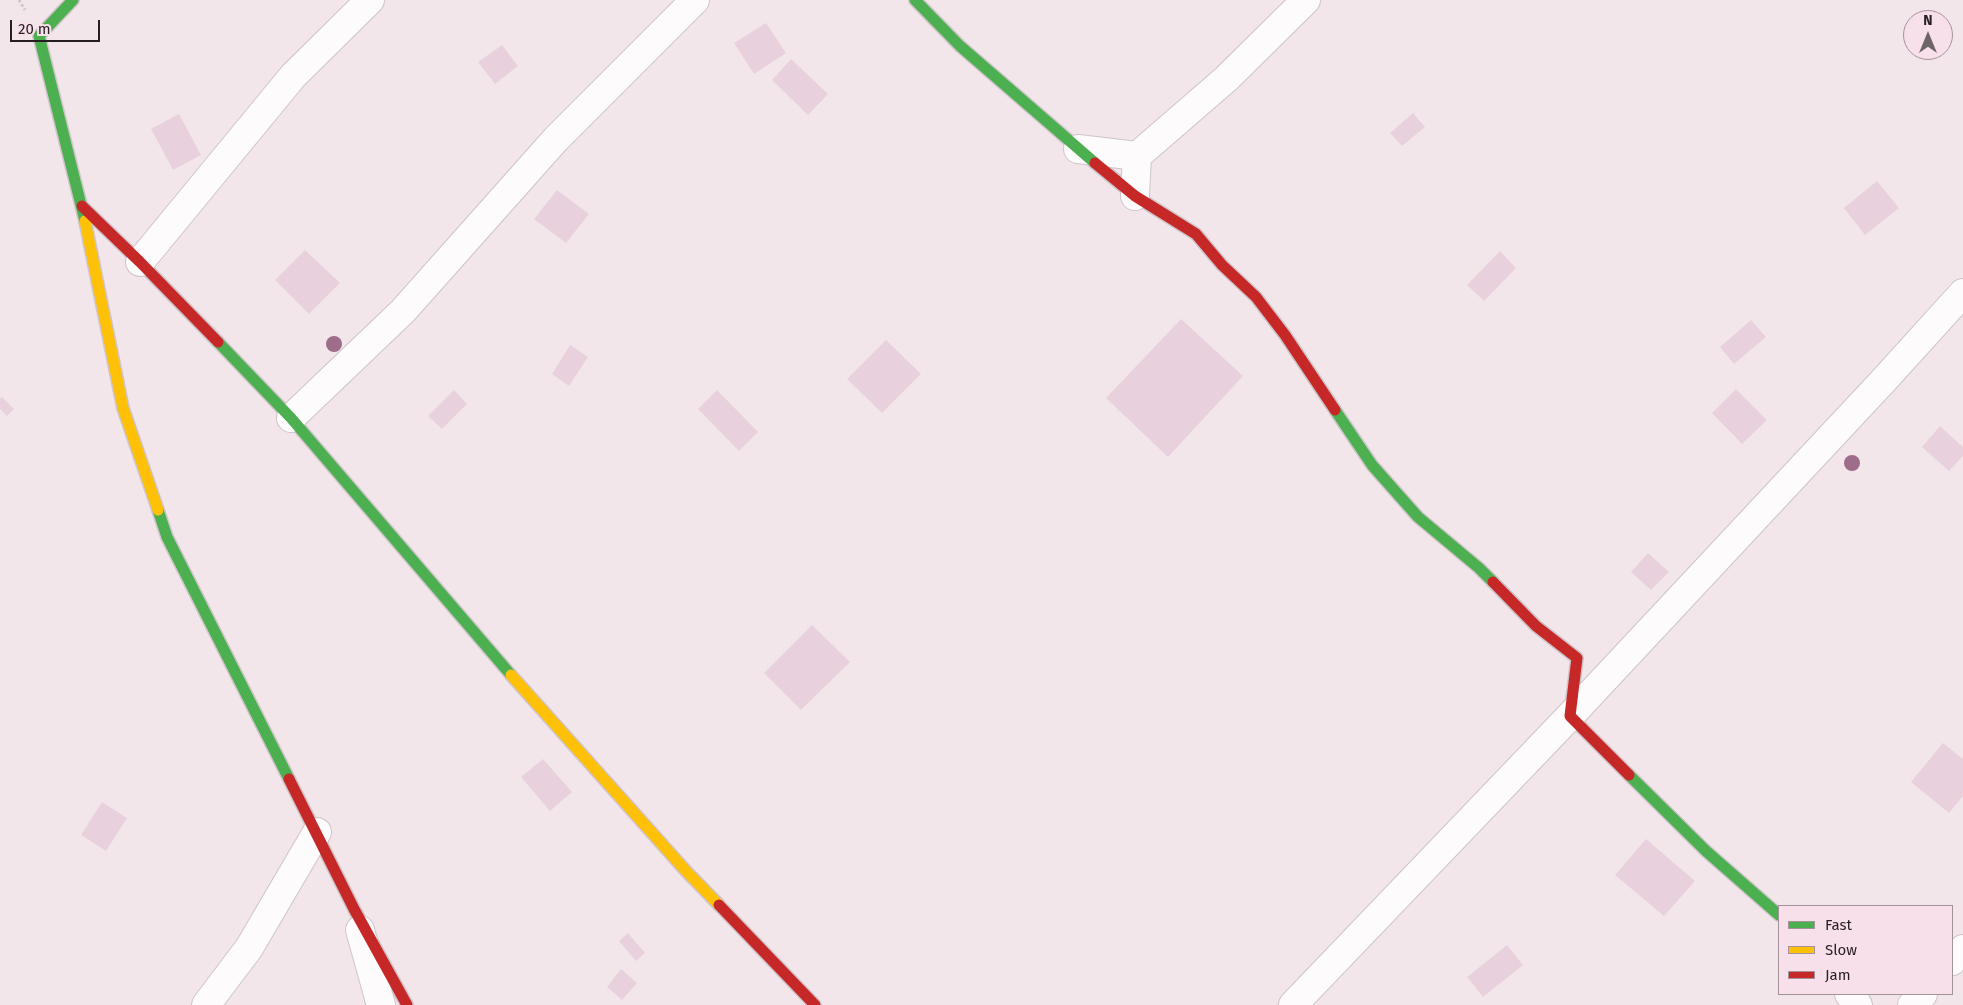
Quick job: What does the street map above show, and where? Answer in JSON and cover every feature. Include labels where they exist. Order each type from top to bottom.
[{"type":"street","points":[[73,0],[38,36],[82,206],[123,408],[167,537],[317,832],[354,910],[407,1005]]},
{"type":"street","points":[[140,262],[293,76],[370,0]]},
{"type":"street","points":[[291,418],[403,311],[556,139],[695,0]]},
{"type":"street","points":[[915,0],[960,46],[1078,150],[1135,196],[1196,234],[1222,265],[1256,297],[1285,335],[1372,464],[1418,517],[1479,568],[1536,626],[1577,658],[1570,716]]},
{"type":"street","points":[[1135,196],[1137,156],[1226,79],[1306,0]]},
{"type":"street","points":[[1078,150],[1137,156]]},
{"type":"street","points":[[82,206],[140,262],[291,418],[545,715],[686,871],[816,1005]]},
{"type":"street","points":[[1293,1005],[1570,716],[1963,293]]},
{"type":"street","points":[[1570,716],[1706,851],[1778,914]]},
{"type":"street","points":[[206,1005],[249,948],[317,832]]},
{"type":"street","points":[[354,910],[381,1005]]},
{"type":"street","points":[[1953,960],[1963,949]]},
{"type":"street","points":[[1850,995],[1858,1005]]},
{"type":"street","points":[[1912,1005],[1922,995]]},
{"type":"building","points":[[766,23],[786,53],[754,74],[734,43]]},
{"type":"building","points":[[502,45],[518,66],[495,84],[478,62]]},
{"type":"building","points":[[791,59],[828,94],[808,115],[772,80]]},
{"type":"building","points":[[1413,113],[1425,127],[1402,146],[1390,133]]},
{"type":"building","points":[[179,114],[201,155],[173,170],[151,129]]},
{"type":"building","points":[[1877,181],[1899,208],[1865,235],[1844,208]]},
{"type":"building","points":[[557,190],[589,214],[566,243],[534,219]]},
{"type":"building","points":[[305,250],[340,283],[309,314],[275,280]]},
{"type":"building","points":[[1500,251],[1516,268],[1484,301],[1467,285]]},
{"type":"building","points":[[1181,319],[1243,376],[1168,457],[1106,398]]},
{"type":"building","points":[[1751,320],[1766,337],[1734,364],[1720,347]]},
{"type":"building","points":[[886,340],[921,374],[882,413],[847,379]]},
{"type":"building","points":[[570,345],[588,357],[569,386],[552,374]]},
{"type":"building","points":[[1736,389],[1767,420],[1742,444],[1712,413]]},
{"type":"building","points":[[454,390],[467,404],[442,429],[428,416]]},
{"type":"building","points":[[717,390],[758,432],[739,451],[698,409]]},
{"type":"building","points":[[2,397],[14,409],[7,416],[0,409],[0,399]]},
{"type":"building","points":[[1940,426],[1963,447],[1963,456],[1949,471],[1922,447]]},
{"type":"building","points":[[1648,553],[1669,572],[1651,590],[1631,572]]},
{"type":"building","points":[[812,625],[850,662],[801,710],[764,673]]},
{"type":"building","points":[[1943,743],[1963,759],[1963,796],[1949,813],[1911,782]]},
{"type":"building","points":[[543,759],[572,792],[550,811],[521,777]]},
{"type":"building","points":[[102,802],[127,818],[106,851],[81,835]]},
{"type":"building","points":[[1646,839],[1695,881],[1664,916],[1615,875]]},
{"type":"building","points":[[628,933],[645,953],[636,961],[619,941]]},
{"type":"building","points":[[1507,945],[1523,965],[1483,997],[1467,977]]},
{"type":"building","points":[[621,969],[637,983],[622,1000],[607,987]]},
{"type":"traffic: fast","points":[[73,0],[39,36],[85,221]]},
{"type":"traffic: fast","points":[[915,0],[960,46],[1095,163]]},
{"type":"traffic: fast","points":[[218,342],[291,418],[511,675]]},
{"type":"traffic: fast","points":[[1335,410],[1372,465],[1418,517],[1493,582]]},
{"type":"traffic: fast","points":[[158,510],[167,537],[289,779]]},
{"type":"traffic: fast","points":[[1629,775],[1706,851],[1778,914]]},
{"type":"traffic: slow","points":[[85,221],[123,408],[158,510]]},
{"type":"traffic: slow","points":[[511,675],[686,871],[719,905]]},
{"type":"traffic: jam","points":[[1095,163],[1135,196],[1196,234],[1222,265],[1256,297],[1285,335],[1335,410]]},
{"type":"traffic: jam","points":[[82,206],[218,342]]},
{"type":"traffic: jam","points":[[1493,582],[1536,626],[1577,658],[1570,716],[1629,775]]},
{"type":"traffic: jam","points":[[289,779],[354,909],[407,1005]]},
{"type":"traffic: jam","points":[[719,905],[815,1005]]}]
